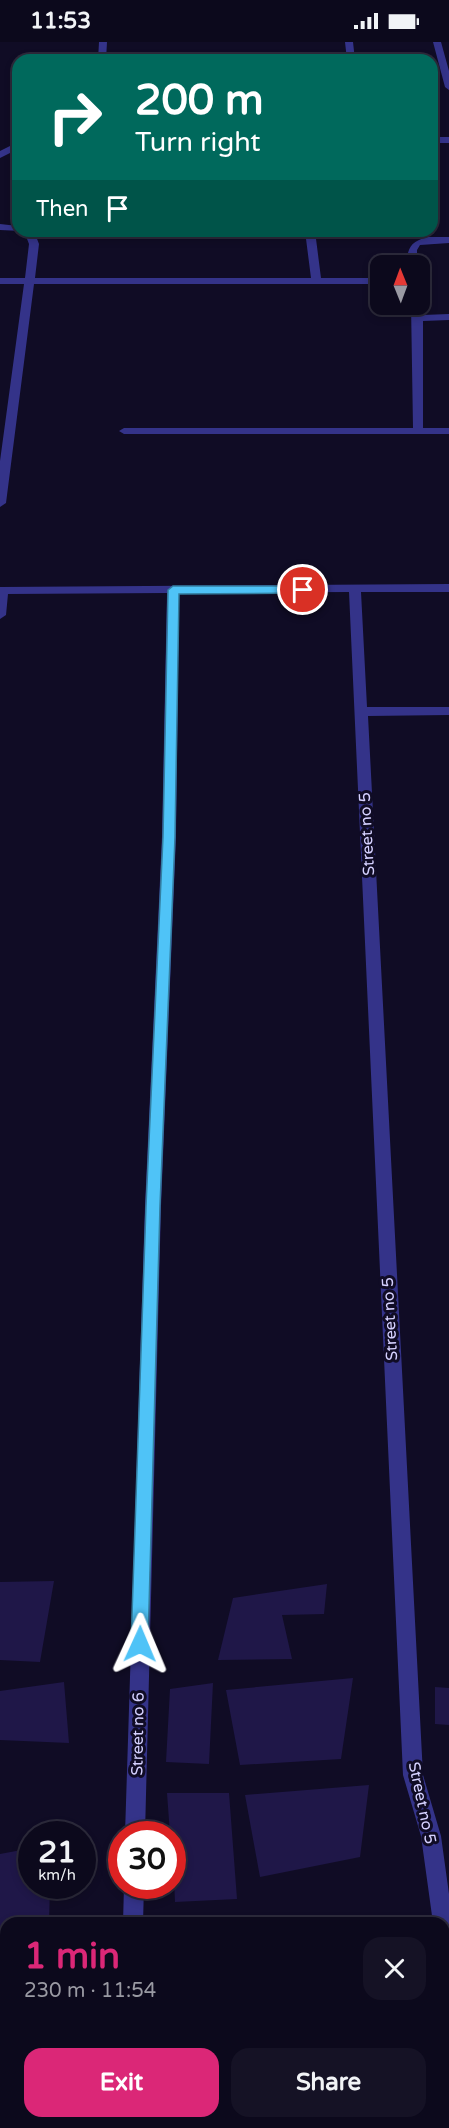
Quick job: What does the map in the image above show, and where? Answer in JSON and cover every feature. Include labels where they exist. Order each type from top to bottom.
[{"type":"street","points":[[437,42],[449,87]]},
{"type":"street","points":[[0,503],[34,243],[32,237]]},
{"type":"street","points":[[311,237],[316,282]]},
{"type":"street","points":[[412,255],[412,250],[417,243],[427,240],[449,240]]},
{"type":"street","points":[[0,281],[370,281]]},
{"type":"street","points":[[418,315],[418,430]]},
{"type":"street","points":[[418,318],[449,317]]},
{"type":"street","points":[[124,431],[449,431]]},
{"type":"street","points":[[0,615],[1,589],[449,588]]},
{"type":"street","name":"Street no 6","points":[[135,1821],[153,1206],[169,837],[173,590]]},
{"type":"street","name":"Street no 5","points":[[355,590],[413,1775],[431,1836],[442,1917]]},
{"type":"street","points":[[362,712],[449,711]]},
{"type":"street","points":[[133,1917],[134,1899]]},
{"type":"building","points":[[54,1581],[40,1662],[0,1660],[0,1582]]},
{"type":"building","points":[[327,1584],[324,1614],[282,1615],[292,1659],[218,1660],[233,1598]]},
{"type":"building","points":[[353,1678],[341,1759],[240,1765],[226,1690]]},
{"type":"building","points":[[64,1682],[69,1743],[0,1740],[0,1691]]},
{"type":"building","points":[[213,1683],[209,1764],[166,1762],[170,1689]]},
{"type":"building","points":[[435,1687],[449,1688],[449,1725],[435,1724]]},
{"type":"building","points":[[369,1785],[360,1857],[260,1877],[245,1795]]},
{"type":"building","points":[[167,1793],[229,1793],[237,1899],[175,1902],[175,1899],[186,1899],[186,1821],[169,1821]]},
{"type":"building","points":[[18,1851],[18,1899],[50,1899],[49,1917],[0,1917],[0,1854]]},
{"type":"route","points":[[140,1644],[153,1206],[169,837],[173,590],[303,590]]}]
